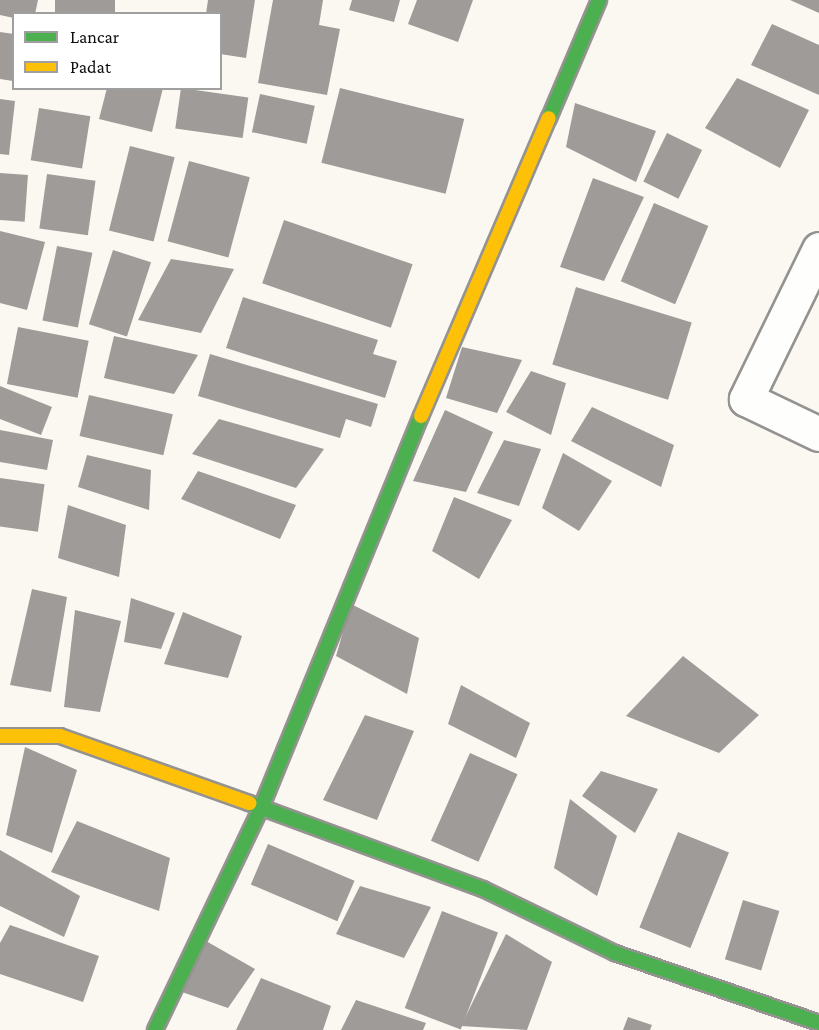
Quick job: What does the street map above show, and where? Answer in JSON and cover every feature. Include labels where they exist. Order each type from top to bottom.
[{"type":"street","points":[[155,1030],[261,808],[381,509],[598,0]]},
{"type":"street","points":[[819,249],[746,399],[819,434]]},
{"type":"street","points":[[0,736],[60,736],[483,889],[615,953],[819,1023]]},
{"type":"building","points":[[0,0],[38,0],[35,12],[12,12],[12,18],[0,15]]},
{"type":"building","points":[[55,0],[115,0],[115,12],[55,12]]},
{"type":"building","points":[[208,0],[255,0],[246,58],[222,54],[222,12],[206,12]]},
{"type":"building","points":[[273,0],[323,0],[319,25],[340,29],[327,95],[258,83]]},
{"type":"building","points":[[352,0],[400,0],[394,22],[349,10]]},
{"type":"building","points":[[417,0],[473,0],[458,42],[408,24]]},
{"type":"building","points":[[790,0],[819,0],[819,13]]},
{"type":"building","points":[[772,24],[819,45],[819,95],[751,65]]},
{"type":"building","points":[[0,32],[12,34],[12,81],[0,79]]},
{"type":"building","points":[[737,78],[809,110],[780,168],[705,128]]},
{"type":"building","points":[[340,88],[464,119],[446,194],[321,163]]},
{"type":"building","points":[[106,90],[162,90],[152,132],[99,119]]},
{"type":"building","points":[[181,90],[248,97],[243,138],[175,129]]},
{"type":"building","points":[[260,94],[315,106],[307,144],[252,132]]},
{"type":"building","points":[[0,99],[15,101],[9,155],[0,154]]},
{"type":"building","points":[[575,103],[656,131],[636,182],[566,147]]},
{"type":"building","points":[[39,108],[90,116],[82,168],[31,160]]},
{"type":"building","points":[[667,133],[702,150],[678,199],[643,182]]},
{"type":"building","points":[[130,146],[175,157],[154,242],[109,230]]},
{"type":"building","points":[[189,161],[250,177],[228,257],[168,241]]},
{"type":"building","points":[[0,173],[28,175],[25,222],[0,220]]},
{"type":"building","points":[[47,174],[96,181],[88,235],[39,228]]},
{"type":"building","points":[[593,178],[644,197],[604,281],[560,267]]},
{"type":"building","points":[[654,203],[708,226],[675,304],[621,281]]},
{"type":"building","points":[[284,220],[413,264],[391,328],[262,283]]},
{"type":"building","points":[[0,231],[45,242],[27,310],[0,303]]},
{"type":"building","points":[[57,246],[92,253],[78,327],[42,321]]},
{"type":"building","points":[[113,250],[151,262],[127,337],[89,324]]},
{"type":"building","points":[[171,259],[234,269],[201,333],[138,320]]},
{"type":"building","points":[[576,287],[692,322],[668,400],[552,364]]},
{"type":"building","points":[[243,297],[378,340],[373,354],[397,361],[385,398],[226,348]]},
{"type":"building","points":[[18,327],[89,341],[78,398],[7,384]]},
{"type":"building","points":[[114,336],[198,355],[174,394],[104,378]]},
{"type":"building","points":[[462,347],[522,360],[497,413],[446,398]]},
{"type":"building","points":[[210,354],[378,404],[371,427],[346,419],[340,438],[198,396]]},
{"type":"building","points":[[531,371],[566,383],[551,435],[506,412]]},
{"type":"building","points":[[0,386],[52,407],[41,435],[0,419]]},
{"type":"building","points":[[89,395],[173,414],[163,455],[80,436]]},
{"type":"building","points":[[592,407],[674,445],[661,487],[571,441]]},
{"type":"building","points":[[445,410],[493,432],[466,492],[413,481]]},
{"type":"building","points":[[219,419],[324,449],[296,488],[192,454]]},
{"type":"building","points":[[0,430],[53,440],[47,470],[0,462]]},
{"type":"building","points":[[504,440],[541,449],[519,506],[477,493]]},
{"type":"building","points":[[563,453],[612,481],[579,531],[542,508]]},
{"type":"building","points":[[87,455],[151,470],[149,510],[78,487]]},
{"type":"building","points":[[198,471],[296,505],[280,539],[181,499]]},
{"type":"building","points":[[0,478],[45,484],[38,532],[0,526]]},
{"type":"building","points":[[454,497],[512,520],[479,579],[432,551]]},
{"type":"building","points":[[68,505],[126,525],[119,577],[58,558]]},
{"type":"building","points":[[32,589],[67,597],[51,692],[10,685]]},
{"type":"building","points":[[131,598],[175,613],[161,649],[124,642]]},
{"type":"building","points":[[351,604],[419,638],[407,694],[336,656]]},
{"type":"building","points":[[75,610],[121,621],[100,712],[64,707]]},
{"type":"building","points":[[183,612],[242,636],[228,678],[164,664]]},
{"type":"building","points":[[683,656],[759,715],[719,753],[626,716]]},
{"type":"building","points":[[461,685],[530,723],[516,758],[448,724]]},
{"type":"building","points":[[365,715],[414,731],[377,820],[323,800]]},
{"type":"building","points":[[25,747],[77,770],[52,853],[6,835]]},
{"type":"building","points":[[470,753],[518,774],[478,862],[431,841]]},
{"type":"building","points":[[601,771],[658,789],[635,833],[582,796]]},
{"type":"building","points":[[570,799],[617,836],[597,896],[554,868]]},
{"type":"building","points":[[77,821],[170,858],[159,911],[51,872]]},
{"type":"building","points":[[678,832],[729,853],[690,948],[639,927]]},
{"type":"building","points":[[268,844],[355,881],[337,921],[251,885]]},
{"type":"building","points":[[0,850],[80,896],[64,937],[0,906]]},
{"type":"building","points":[[360,886],[431,907],[404,958],[336,934]]},
{"type":"building","points":[[743,900],[779,911],[761,970],[725,959]]},
{"type":"building","points":[[442,911],[498,933],[461,1030],[405,1008]]},
{"type":"building","points":[[10,925],[99,956],[83,1002],[0,974],[0,943]]},
{"type":"building","points":[[506,934],[552,962],[527,1030],[461,1026]]},
{"type":"building","points":[[206,941],[255,969],[228,1008],[179,991]]},
{"type":"building","points":[[261,978],[331,1006],[323,1030],[236,1030]]},
{"type":"building","points":[[356,1000],[426,1023],[423,1030],[341,1030]]},
{"type":"building","points":[[628,1017],[652,1025],[650,1030],[623,1030]]},
{"type":"traffic: fast","points":[[549,118],[599,0]]},
{"type":"traffic: fast","points":[[155,1030],[261,808],[421,416]]},
{"type":"traffic: fast","points":[[249,803],[483,889],[615,953],[819,1023]]},
{"type":"traffic: slow","points":[[421,416],[549,118]]},
{"type":"traffic: slow","points":[[0,736],[60,736],[249,803]]}]
